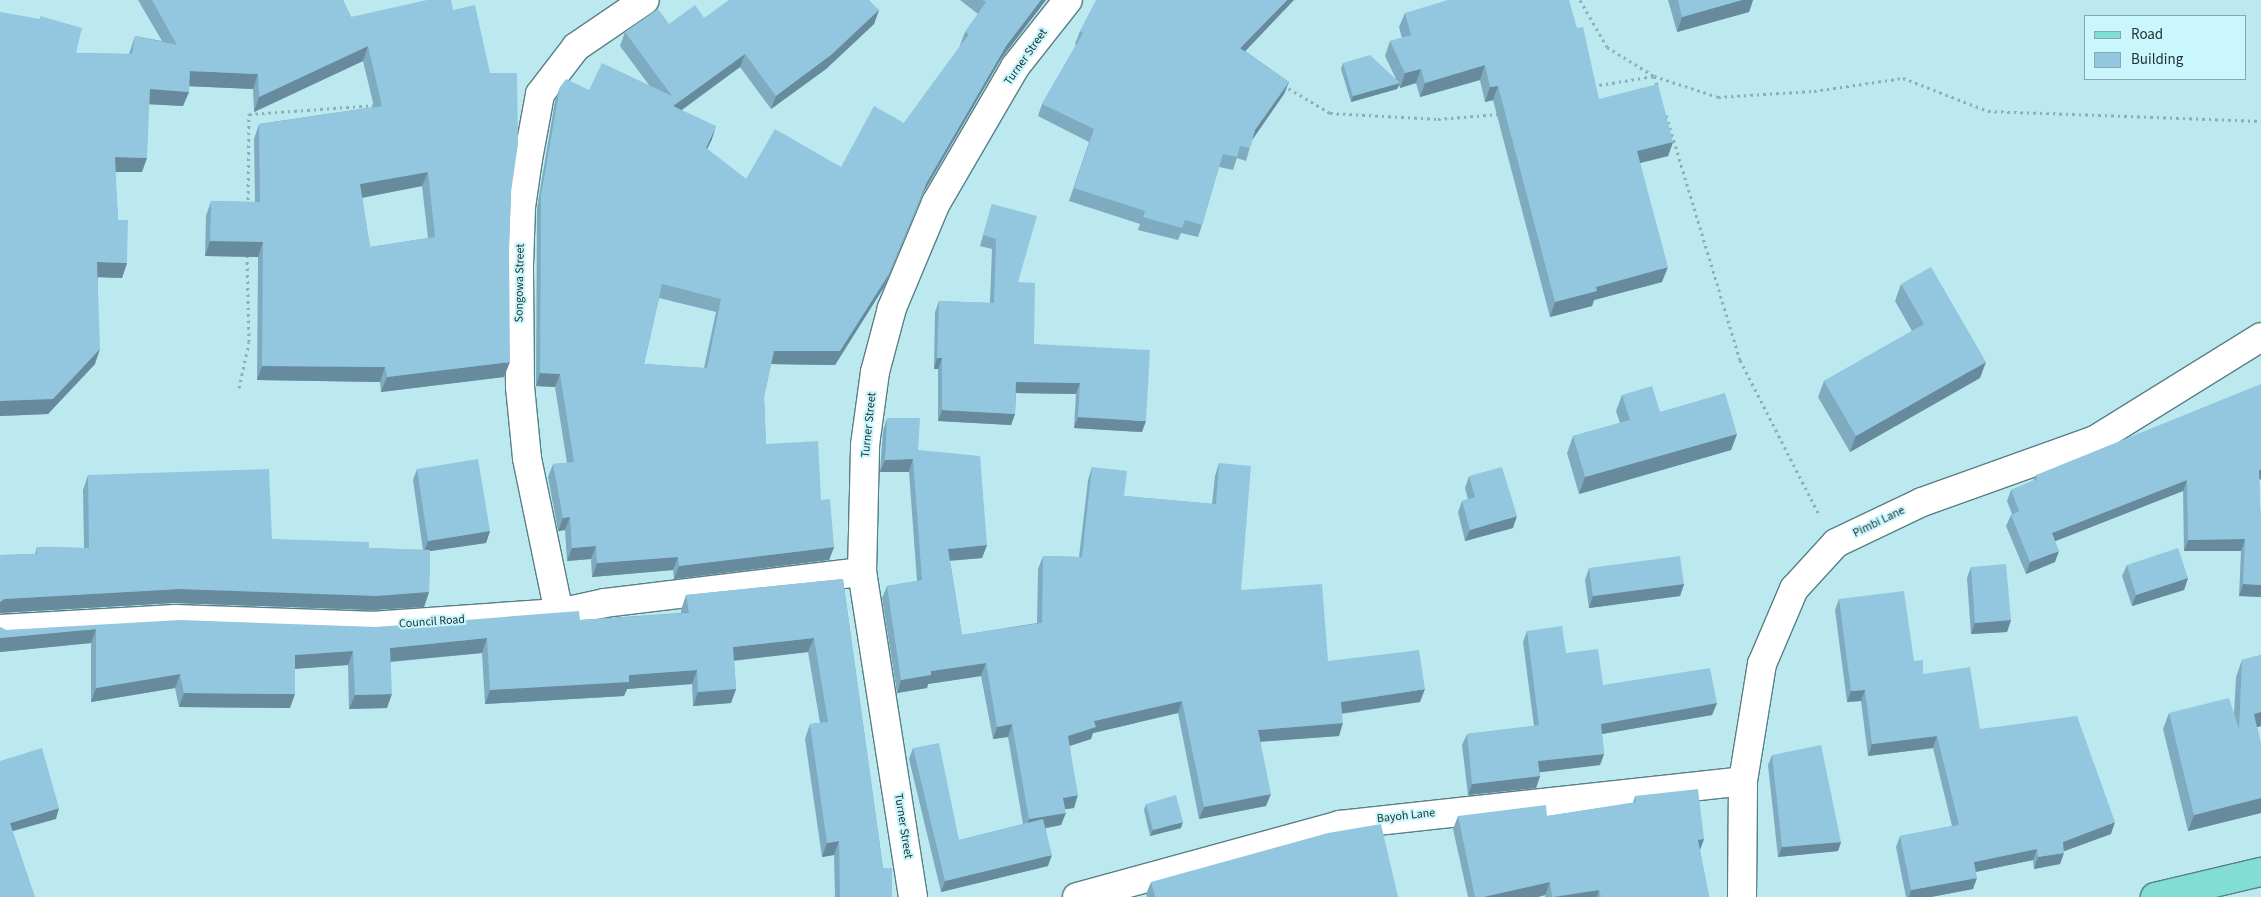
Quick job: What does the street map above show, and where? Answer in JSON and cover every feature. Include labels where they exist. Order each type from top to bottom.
[{"type":"main road","points":[[2155,897],[2261,872]]},
{"type":"street","name":"Songowa Street","points":[[559,613],[527,458],[520,387],[519,265],[521,207],[540,94],[576,47],[646,0]]},
{"type":"street","name":"Turner Street","points":[[913,897],[862,572],[865,445],[875,372],[892,308],[936,203],[1015,68],[1068,0]]},
{"type":"street","name":"Pimbi Lane","points":[[1742,897],[1744,781],[1762,664],[1794,589],[1836,544],[1922,502],[2095,440],[2261,337]]},
{"type":"street","name":"Council Road","points":[[0,629],[176,619],[371,626],[559,613],[605,603],[862,572]]},
{"type":"street","name":"Bayoh Lane","points":[[1077,897],[1340,825],[1744,781]]},
{"type":"path","points":[[1580,0],[1607,47],[1654,76],[1718,97],[1814,91],[1903,78],[1988,111],[2261,121]]},
{"type":"path","points":[[1586,89],[1654,76]]},
{"type":"path","points":[[1654,76],[1660,95]]},
{"type":"path","points":[[1281,83],[1330,113],[1438,118],[1507,113]]},
{"type":"path","points":[[248,210],[249,114],[368,107],[388,102]]},
{"type":"path","points":[[1666,114],[1740,360],[1791,464],[1836,544]]},
{"type":"path","points":[[239,388],[249,342],[247,249]]},
{"type":"building","points":[[152,0],[343,0],[351,17],[427,0],[451,0],[453,10],[475,5],[490,73],[517,73],[518,144],[511,192],[509,250],[510,362],[387,377],[385,367],[262,366],[263,242],[210,241],[211,201],[260,202],[259,124],[382,106],[368,46],[259,97],[258,74],[190,71],[189,92],[150,89],[147,158],[115,157],[118,220],[128,220],[127,263],[97,262],[100,349],[53,399],[0,401],[0,12],[40,19],[40,16],[82,28],[76,53],[132,54],[135,36],[177,45]],"holes":[[[428,172],[435,237],[370,247],[360,184]]]},
{"type":"building","points":[[729,0],[869,0],[879,10],[831,55],[776,96],[745,54],[673,106],[716,126],[706,148],[746,179],[775,129],[841,167],[874,106],[904,123],[969,34],[965,32],[986,2],[983,0],[1041,0],[1006,46],[927,182],[889,274],[840,351],[774,351],[764,397],[766,444],[818,441],[821,500],[830,499],[834,547],[679,566],[678,557],[597,563],[596,546],[572,548],[570,517],[563,518],[553,464],[574,462],[560,374],[540,373],[541,195],[560,87],[566,79],[589,90],[602,63],[672,96],[625,32],[658,9],[669,24],[695,5],[704,18]],"holes":[[[662,284],[721,299],[707,368],[644,364]]]},
{"type":"building","points":[[1096,0],[1287,0],[1240,48],[1289,82],[1255,130],[1250,148],[1240,146],[1237,157],[1223,154],[1202,225],[1185,220],[1182,228],[1143,217],[1145,211],[1074,188],[1094,129],[1042,104],[1083,33],[1080,31]]},
{"type":"building","points":[[1448,0],[1569,0],[1577,28],[1583,27],[1599,99],[1658,84],[1673,142],[1637,151],[1668,267],[1596,287],[1597,291],[1555,302],[1498,86],[1490,87],[1485,65],[1425,83],[1421,69],[1405,73],[1390,41],[1411,35],[1405,13]]},
{"type":"building","points":[[1678,0],[1742,0],[1682,17]]},
{"type":"building","points":[[1370,55],[1400,83],[1353,96],[1343,63]]},
{"type":"building","points":[[992,204],[1037,216],[1018,282],[1035,283],[1034,344],[1150,350],[1146,421],[1078,417],[1080,383],[1016,382],[1015,414],[942,410],[942,358],[937,358],[939,301],[994,303],[996,239],[983,235]]},
{"type":"building","points":[[1931,267],[1986,362],[1856,436],[1824,381],[1924,324],[1901,284]]},
{"type":"building","points":[[2261,384],[2261,469],[2259,470],[2261,585],[2243,584],[2245,539],[2188,540],[2187,480],[2052,533],[2059,551],[2030,562],[2011,515],[2019,511],[2011,490],[2037,479],[2036,475]]},
{"type":"building","points":[[1652,386],[1660,412],[1725,393],[1737,434],[1585,477],[1573,436],[1630,420],[1622,395]]},
{"type":"building","points":[[887,418],[920,418],[918,450],[980,456],[987,545],[948,549],[962,635],[1042,623],[1043,556],[1082,557],[1092,467],[1127,471],[1124,496],[1216,504],[1219,463],[1251,466],[1241,590],[1322,584],[1328,661],[1419,650],[1425,689],[1341,702],[1343,723],[1258,730],[1271,794],[1204,807],[1182,701],[1094,721],[1096,727],[1068,736],[1078,795],[1063,798],[1066,813],[1029,819],[1012,724],[997,727],[986,663],[931,671],[931,675],[901,680],[887,586],[922,580],[913,459],[885,460]]},
{"type":"building","points":[[478,459],[490,531],[428,541],[417,469]]},
{"type":"building","points":[[1502,467],[1517,516],[1470,530],[1462,501],[1475,497],[1469,476]]},
{"type":"building","points":[[269,469],[272,539],[369,542],[369,548],[430,550],[429,592],[376,596],[179,589],[4,599],[0,602],[0,555],[37,554],[37,547],[89,548],[88,475]]},
{"type":"building","points":[[2178,548],[2188,578],[2136,595],[2127,565]]},
{"type":"building","points":[[1680,556],[1684,584],[1593,596],[1589,568]]},
{"type":"building","points":[[2006,564],[2011,620],[1975,623],[1971,567]]},
{"type":"building","points":[[843,579],[883,868],[892,868],[892,897],[840,897],[839,841],[827,843],[810,724],[828,722],[814,638],[733,647],[736,689],[698,692],[697,670],[629,675],[629,682],[490,690],[487,638],[390,648],[392,694],[355,695],[353,651],[295,655],[295,694],[184,693],[180,674],[96,688],[96,629],[0,638],[0,627],[6,630],[180,620],[377,627],[579,611],[580,620],[689,613],[686,595]]},
{"type":"building","points":[[1904,591],[1914,661],[1923,660],[1923,674],[1970,667],[1980,729],[2077,716],[2115,822],[2063,842],[2064,853],[2038,857],[2037,849],[1974,862],[1977,878],[1911,890],[1900,836],[1959,825],[1937,736],[1872,744],[1865,690],[1851,691],[1839,599]]},
{"type":"building","points":[[1562,626],[1566,653],[1598,649],[1603,685],[1710,668],[1717,703],[1601,724],[1604,754],[1538,761],[1540,776],[1472,784],[1467,734],[1539,725],[1527,631]]},
{"type":"building","points":[[2261,655],[2261,712],[2254,714],[2261,745],[2261,798],[2194,815],[2169,713],[2229,698],[2239,729],[2242,660]]},
{"type":"building","points":[[939,743],[959,840],[1043,819],[1052,855],[945,881],[913,748]]},
{"type":"building","points":[[1821,745],[1841,842],[1782,847],[1772,755]]},
{"type":"building","points":[[42,748],[59,808],[10,823],[35,897],[0,897],[0,761]]},
{"type":"building","points":[[1698,789],[1704,839],[1698,840],[1709,897],[1601,897],[1599,890],[1552,897],[1550,882],[1483,897],[1475,897],[1458,816],[1546,805],[1547,816],[1636,802],[1635,796]]},
{"type":"building","points":[[1176,795],[1183,822],[1153,830],[1146,804]]},
{"type":"building","points":[[1381,824],[1398,897],[1155,897],[1151,882],[1328,833]]}]
